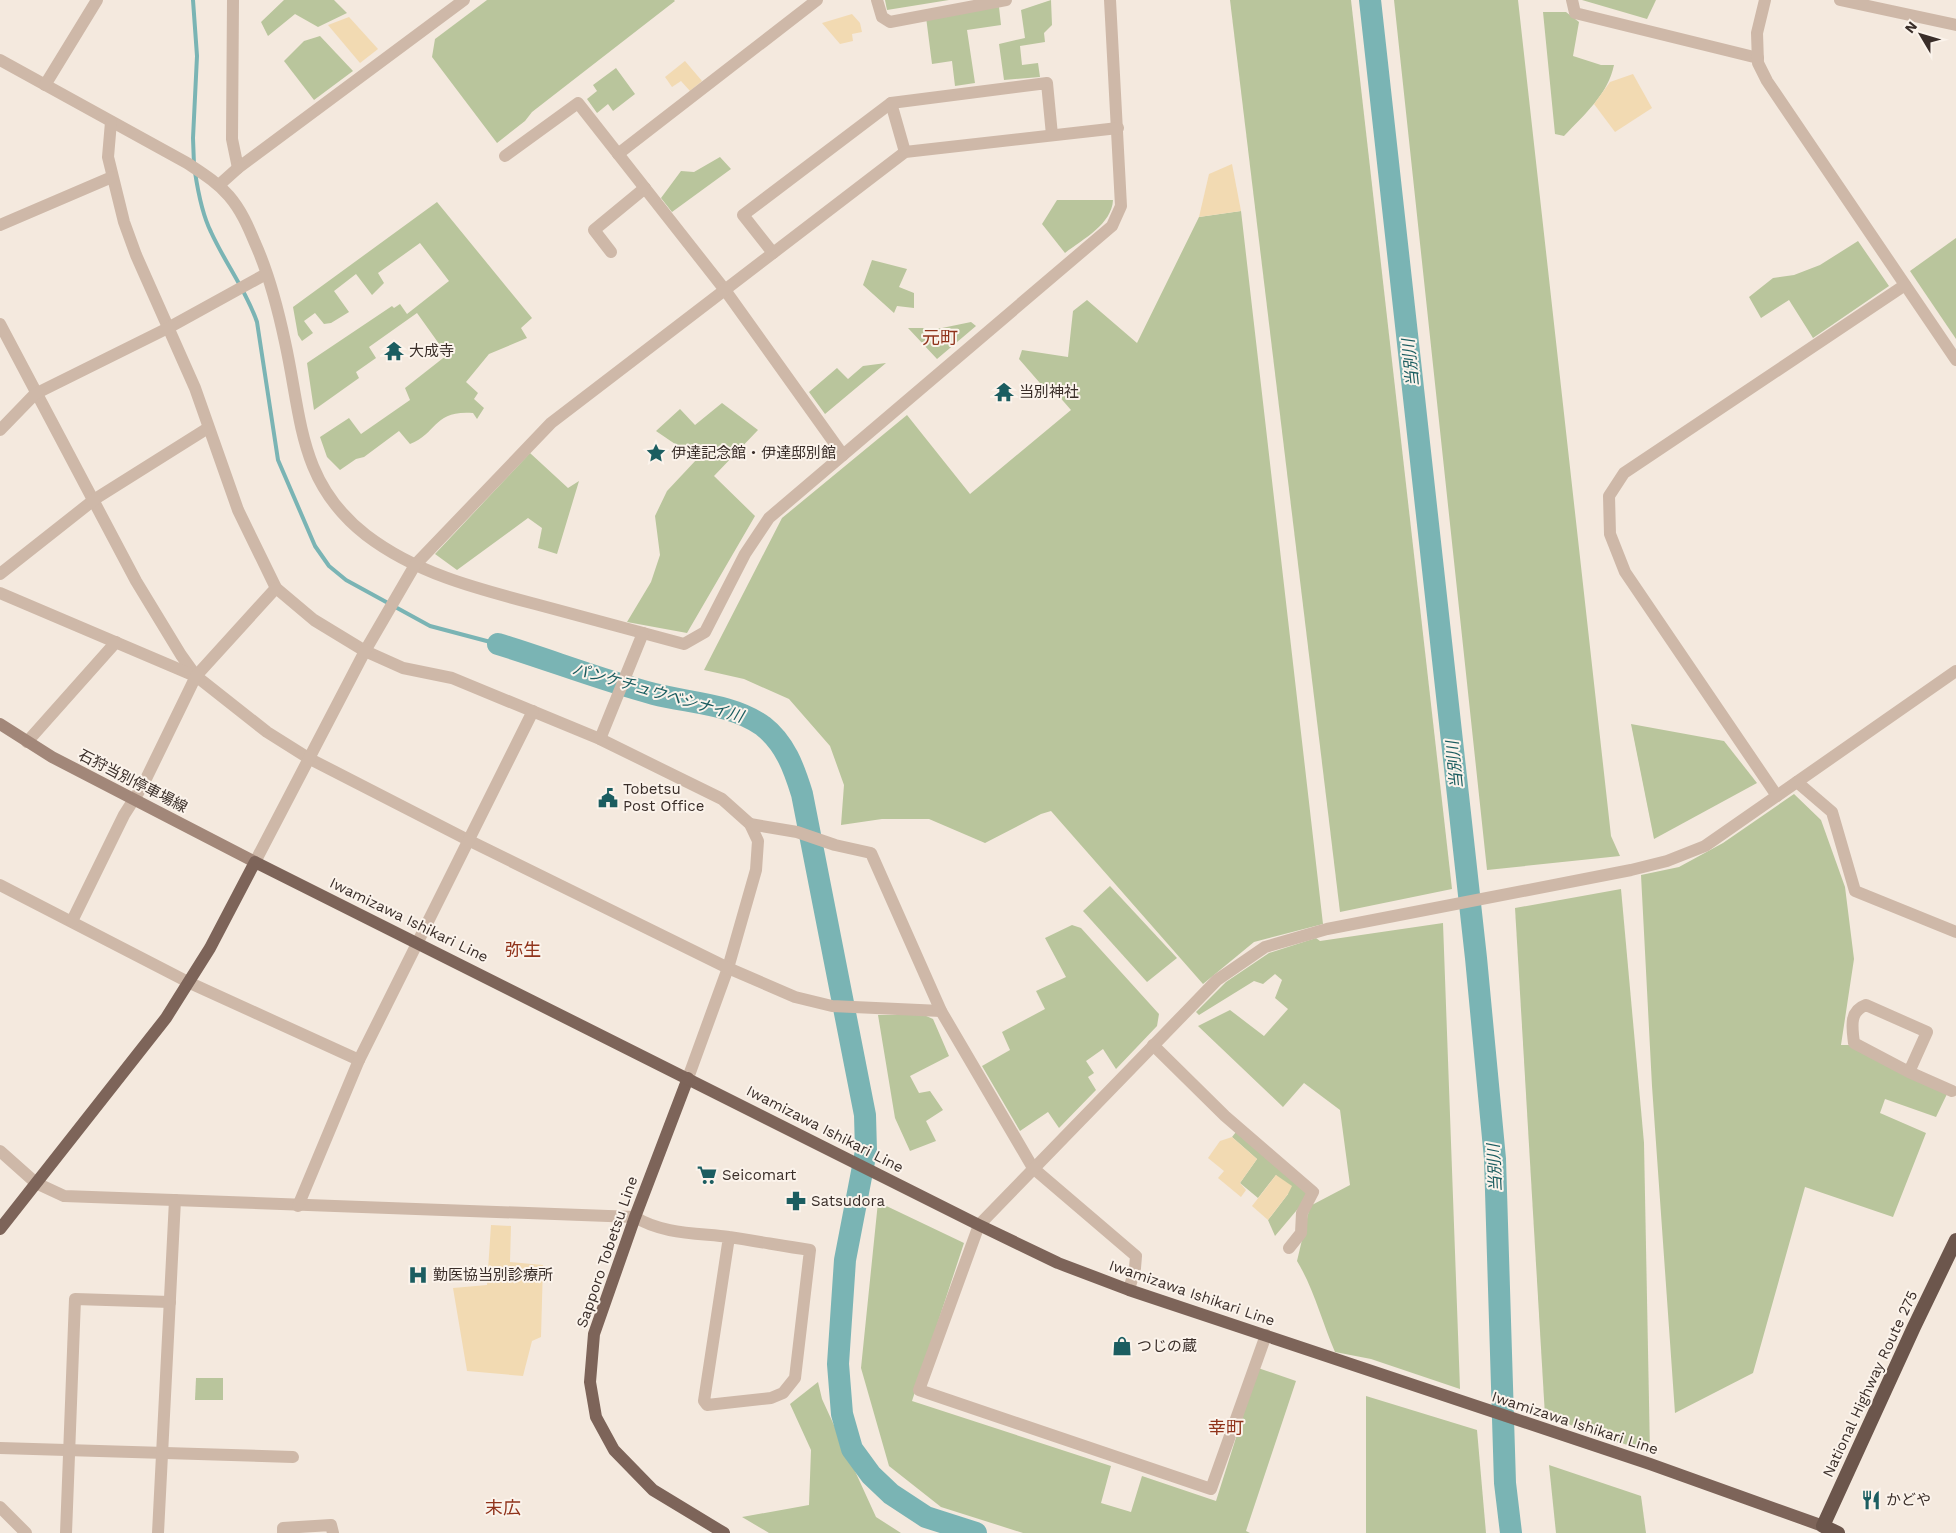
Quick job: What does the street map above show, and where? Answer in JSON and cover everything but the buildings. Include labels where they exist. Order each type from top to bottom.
[{"type":"highway","name":"National Highway Route 275","points":[[1822,1529],[1909,1336],[1956,1240]]},
{"type":"highway","points":[[1822,1529],[1838,1533]]},
{"type":"main road","name":"石狩当別停車場線","points":[[0,724],[52,757],[255,862]]},
{"type":"main road","name":"Iwamizawa Ishikari Line","points":[[255,862],[688,1078],[979,1226],[1058,1263],[1130,1290],[1365,1370],[1650,1464],[1822,1529]]},
{"type":"main road","points":[[0,1229],[149,1040],[190,983],[255,862]]},
{"type":"main road","name":"Sapporo Tobetsu Line","points":[[688,1078],[635,1217],[594,1334],[590,1382],[596,1417],[614,1450],[652,1490],[724,1533]]},
{"type":"street","points":[[45,85],[97,0]]},
{"type":"street","points":[[233,0],[232,139],[238,168]]},
{"type":"street","points":[[214,181],[238,168],[464,0]]},
{"type":"street","points":[[618,154],[817,0]]},
{"type":"street","points":[[876,0],[882,17],[890,22],[1006,0]]},
{"type":"street","points":[[0,60],[168,152],[214,181],[239,209],[266,274],[285,342],[303,440],[316,474],[326,491],[349,521],[392,552],[415,565],[458,583],[684,644],[705,632],[746,554],[769,518],[1112,226],[1122,206],[1110,0]]},
{"type":"street","points":[[1572,0],[1575,13],[1758,58]]},
{"type":"street","points":[[1765,0],[1757,32],[1758,63],[1772,88],[1956,360]]},
{"type":"street","points":[[1840,0],[1956,26]]},
{"type":"street","points":[[773,253],[743,215],[891,102],[1047,83],[1052,135]]},
{"type":"street","points":[[891,102],[905,152]]},
{"type":"street","points":[[505,156],[578,103],[724,290],[843,455]]},
{"type":"street","points":[[111,122],[108,157],[112,177],[136,255],[195,388],[238,510],[276,588],[314,620],[365,651],[403,668],[452,678],[600,739],[722,799],[750,824],[758,841],[758,863],[728,968],[688,1078]]},
{"type":"street","points":[[255,862],[365,651],[415,565],[551,423],[905,152],[1118,128]]},
{"type":"street","points":[[0,225],[112,177]]},
{"type":"street","points":[[611,252],[594,230],[645,188]]},
{"type":"street","points":[[0,430],[35,394],[168,328],[266,274]]},
{"type":"street","points":[[1777,796],[1625,572],[1610,534],[1609,496],[1624,474],[1905,286]]},
{"type":"street","points":[[0,324],[35,394],[94,499],[154,613],[196,676]]},
{"type":"street","points":[[0,574],[94,499],[208,428]]},
{"type":"street","points":[[72,921],[196,676],[276,588]]},
{"type":"street","points":[[0,593],[196,676],[267,732],[310,759],[468,840],[728,968],[795,997],[832,1006],[941,1011]]},
{"type":"street","points":[[600,739],[618,699],[643,633]]},
{"type":"street","points":[[27,742],[116,642]]},
{"type":"street","points":[[1266,1335],[1211,1489],[919,1390],[979,1226],[1216,980],[1265,947],[1327,929],[1631,870],[1667,861],[1706,846],[1956,671]]},
{"type":"street","points":[[298,1206],[359,1060],[416,942],[533,711]]},
{"type":"street","points":[[1797,782],[1832,812],[1855,891],[1956,932]]},
{"type":"street","points":[[750,824],[796,832],[872,853],[941,1011],[1033,1168],[1136,1256],[1130,1290]]},
{"type":"street","points":[[0,885],[190,983],[359,1060]]},
{"type":"street","points":[[1909,1072],[1927,1032],[1866,1005],[1859,1007],[1853,1017],[1854,1043],[1909,1072],[1955,1088]]},
{"type":"street","points":[[1153,1045],[1225,1116],[1313,1192],[1302,1213],[1301,1232],[1289,1248]]},
{"type":"street","points":[[0,1151],[36,1183],[64,1196],[635,1217],[650,1226],[810,1250],[795,1378],[783,1393],[771,1398],[707,1405],[704,1401],[729,1238]]},
{"type":"street","points":[[158,1533],[175,1200]]},
{"type":"street","points":[[66,1533],[75,1299],[170,1302]]},
{"type":"street","points":[[0,1448],[293,1457]]},
{"type":"street","points":[[0,1507],[26,1533]]},
{"type":"street","points":[[283,1533],[284,1528],[331,1525],[333,1533]]},
{"type":"green space","points":[[284,0],[334,0],[347,13],[318,27],[295,14],[268,36],[261,22]]},
{"type":"green space","points":[[487,0],[675,1],[532,112],[525,121],[497,143],[432,57],[435,39]]},
{"type":"green space","points":[[885,0],[949,0],[887,10]]},
{"type":"green space","points":[[1051,0],[1052,25],[1044,33],[1045,42],[1020,46],[1022,65],[1038,63],[1040,77],[1004,80],[999,44],[1025,38],[1021,10]]},
{"type":"green space","points":[[1230,0],[1351,0],[1452,889],[1340,912]]},
{"type":"green space","points":[[1394,0],[1518,0],[1611,836],[1620,856],[1487,870]]},
{"type":"green space","points":[[1582,0],[1656,0],[1647,19]]},
{"type":"green space","points":[[999,7],[1001,25],[967,30],[975,83],[955,86],[952,61],[932,64],[926,17]]},
{"type":"green space","points":[[1543,12],[1566,12],[1579,22],[1573,56],[1601,65],[1614,65],[1607,85],[1595,103],[1564,136],[1555,134]]},
{"type":"green space","points":[[320,36],[353,71],[314,100],[284,61],[304,41]]},
{"type":"green space","points":[[616,68],[635,94],[613,111],[608,104],[597,113],[587,99],[597,91],[593,85]]},
{"type":"green space","points":[[720,157],[731,169],[672,212],[661,198],[681,171],[694,172]]},
{"type":"green space","points":[[1057,200],[1113,200],[1108,216],[1102,224],[1065,253],[1042,224]]},
{"type":"green space","points":[[437,202],[532,318],[521,328],[527,338],[489,354],[466,382],[478,393],[474,399],[484,408],[477,419],[473,413],[450,415],[410,444],[399,431],[364,457],[356,459],[340,470],[327,457],[320,437],[349,418],[361,434],[410,400],[405,388],[447,355],[417,313],[369,347],[376,358],[356,372],[359,378],[314,410],[307,363],[392,306],[394,308],[400,304],[407,314],[449,281],[420,243],[378,273],[384,283],[372,295],[356,274],[334,291],[349,312],[331,323],[324,324],[315,313],[304,321],[313,333],[302,341],[298,335],[293,307]]},
{"type":"green space","points":[[1241,211],[1323,924],[1254,942],[1203,984],[1051,811],[1041,814],[985,843],[929,819],[882,819],[841,825],[844,785],[830,746],[789,699],[744,679],[704,670],[782,518],[907,415],[970,494],[1071,410],[1050,386],[1046,390],[1019,359],[1022,350],[1068,357],[1073,311],[1087,300],[1137,343],[1199,217]]},
{"type":"green space","points":[[1956,238],[1956,339],[1910,271]]},
{"type":"green space","points":[[1858,241],[1889,286],[1813,338],[1789,300],[1761,318],[1749,297],[1773,278],[1794,275],[1820,265]]},
{"type":"green space","points":[[872,260],[907,269],[899,287],[914,293],[914,308],[897,306],[894,313],[863,285]]},
{"type":"green space","points":[[971,322],[976,326],[937,359],[908,328],[942,328]]},
{"type":"green space","points":[[886,363],[825,414],[809,392],[837,368],[848,379],[863,366]]},
{"type":"green space","points":[[722,403],[758,430],[714,476],[755,516],[687,633],[627,622],[651,582],[660,555],[655,516],[667,491],[697,459],[656,431],[680,409],[695,425]]},
{"type":"green space","points":[[530,453],[568,488],[579,481],[557,554],[538,548],[542,528],[528,518],[457,570],[435,554]]},
{"type":"green space","points":[[1631,724],[1724,741],[1757,783],[1654,839]]},
{"type":"green space","points":[[1794,794],[1821,820],[1845,887],[1854,959],[1841,1045],[1851,1045],[1947,1094],[1936,1117],[1885,1099],[1880,1113],[1926,1133],[1893,1217],[1805,1187],[1753,1373],[1675,1413],[1652,1086],[1641,875],[1679,867],[1723,843]]},
{"type":"green space","points":[[1110,886],[1177,958],[1147,982],[1083,911]]},
{"type":"green space","points":[[1621,889],[1644,1143],[1650,1453],[1545,1416],[1515,908]]},
{"type":"green space","points":[[1443,923],[1460,1389],[1371,1359],[1335,1352],[1313,1294],[1297,1261],[1310,1206],[1350,1185],[1340,1110],[1304,1083],[1283,1107],[1198,1026],[1230,1010],[1264,1036],[1288,1009],[1275,998],[1282,980],[1275,974],[1263,984],[1254,981],[1199,1015],[1196,1012],[1226,982],[1269,953],[1316,938],[1320,941]]},
{"type":"green space","points":[[1072,925],[1081,928],[1159,1014],[1157,1026],[1116,1069],[1103,1049],[1086,1061],[1094,1073],[1088,1077],[1096,1090],[1059,1128],[1048,1112],[1020,1131],[982,1066],[1010,1050],[1002,1032],[1045,1009],[1036,991],[1066,977],[1045,938]]},
{"type":"green space","points":[[878,1015],[924,1015],[933,1019],[949,1056],[910,1076],[919,1093],[930,1091],[943,1110],[926,1121],[936,1141],[910,1151],[895,1118]]},
{"type":"green space","points":[[1236,1132],[1307,1192],[1307,1198],[1275,1236],[1268,1220],[1288,1194],[1276,1175],[1258,1198],[1240,1183],[1257,1159],[1232,1137]]},
{"type":"green space","points":[[878,1202],[964,1243],[912,1401],[1111,1466],[1101,1503],[1131,1512],[1142,1476],[1216,1501],[1258,1368],[1296,1381],[1246,1531],[1250,1533],[1023,1533],[941,1507],[889,1466],[861,1368]]},
{"type":"green space","points":[[196,1378],[223,1378],[223,1400],[195,1400]]},
{"type":"green space","points":[[818,1382],[822,1399],[876,1517],[901,1533],[769,1533],[742,1517],[809,1505],[811,1450],[790,1404]]},
{"type":"green space","points":[[1366,1396],[1477,1430],[1486,1533],[1366,1533]]},
{"type":"green space","points":[[1549,1465],[1641,1496],[1646,1533],[1556,1533]]},
{"type":"sand","points":[[852,14],[860,23],[862,32],[852,34],[853,41],[840,44],[822,23]]},
{"type":"sand","points":[[349,17],[378,49],[360,63],[328,25]]},
{"type":"sand","points":[[685,61],[702,81],[690,91],[681,81],[672,87],[665,77]]},
{"type":"sand","points":[[1633,74],[1652,108],[1615,132],[1594,104],[1610,82]]},
{"type":"sand","points":[[1232,164],[1241,211],[1199,217],[1209,174]]},
{"type":"sand","points":[[1232,1137],[1257,1159],[1240,1183],[1246,1190],[1241,1197],[1218,1178],[1224,1171],[1208,1158],[1220,1141]]},
{"type":"sand","points":[[1276,1175],[1292,1186],[1268,1220],[1252,1206]]},
{"type":"sand","points":[[491,1225],[511,1226],[510,1262],[543,1265],[541,1337],[532,1341],[523,1376],[467,1371],[453,1288],[487,1285]]},
{"type":"waterway","name":"パンケチュウベシナイ川","points":[[193,0],[197,56],[193,138],[194,165]]},
{"type":"waterway","name":"当別川","points":[[1370,0],[1476,958],[1495,1159],[1505,1483],[1511,1533]]},
{"type":"waterway","name":"パンケチュウベシナイ川","points":[[195,172],[205,218],[257,322],[278,460],[315,546],[329,566],[346,580],[430,626],[498,644]]},
{"type":"waterway","name":"パンケチュウベシナイ川","points":[[498,644],[654,694],[710,705],[738,713],[763,726],[771,733],[788,757],[802,794],[865,1115],[866,1151],[845,1260],[838,1364],[842,1414],[852,1449],[871,1475],[891,1494],[926,1517],[976,1533]]},
{"type":"place","name":"大成寺","points":[[394,351]]},
{"type":"place","name":"当別神社","points":[[1004,392]]},
{"type":"place","name":"伊達記念館・伊達邸別館","points":[[656,453]]},
{"type":"place","name":"Tobetsu Post Office","points":[[608,798]]},
{"type":"place","name":"Seicomart","points":[[707,1175]]},
{"type":"place","name":"Satsudora","points":[[796,1201]]},
{"type":"place","name":"勤医協当別診療所","points":[[418,1275]]},
{"type":"place","name":"つじの蔵","points":[[1122,1346]]},
{"type":"place","name":"かどや","points":[[1871,1500]]},
{"type":"district","name":"元町","points":[[940,338]]},
{"type":"district","name":"弥生","points":[[523,950]]},
{"type":"district","name":"幸町","points":[[1226,1428]]},
{"type":"district","name":"末広","points":[[503,1508]]}]
